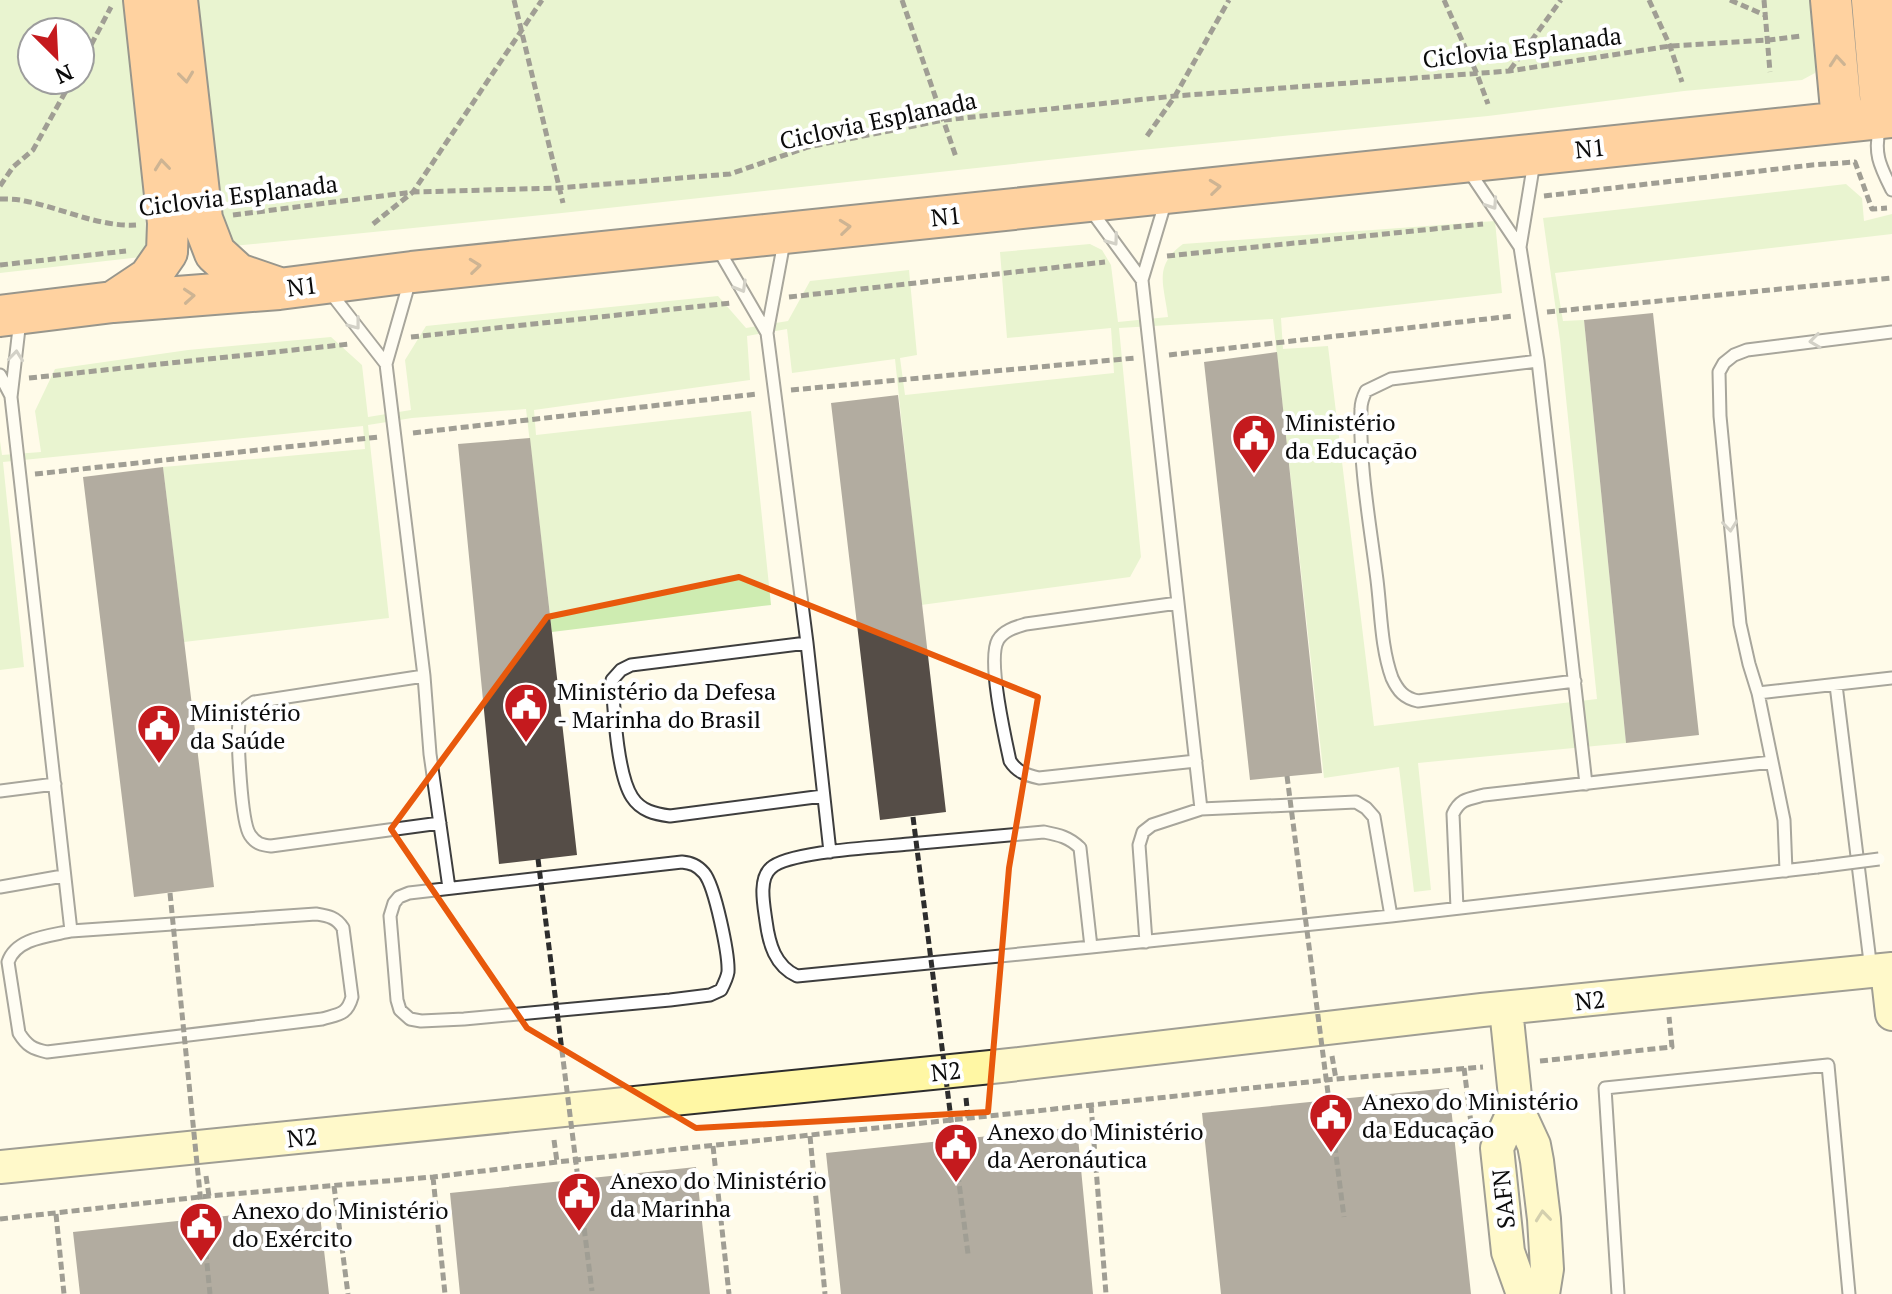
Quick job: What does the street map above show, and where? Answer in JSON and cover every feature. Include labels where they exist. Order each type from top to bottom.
[{"type":"highway","points":[[113,302],[149,278],[167,252],[162,225],[144,0]]},
{"type":"highway","points":[[162,225],[177,0]]},
{"type":"highway","points":[[1872,0],[1887,117]]},
{"type":"highway","points":[[1822,17],[1842,121]]},
{"type":"highway","name":"N1","points":[[10,315],[1887,117]]},
{"type":"highway","points":[[162,225],[215,253],[238,274],[279,289]]},
{"type":"main road","name":"N2","points":[[0,1167],[1001,1066],[1884,970]]},
{"type":"main road","points":[[1884,970],[1892,1014]]},
{"type":"main road","name":"SAFN","points":[[1506,1009],[1516,1106],[1534,1145],[1544,1219],[1545,1281]]},
{"type":"main road","name":"SAFN","points":[[1516,1106],[1497,1148],[1508,1252],[1518,1283]]},
{"type":"main road","points":[[1497,1148],[1514,1143],[1534,1145]]},
{"type":"main road","points":[[1518,1283],[1531,1274],[1545,1281]]},
{"type":"lane","points":[[1887,117],[1876,141],[1877,155],[1892,190]]},
{"type":"lane","points":[[1535,153],[1520,247],[1538,361],[1586,784]]},
{"type":"lane","points":[[1463,161],[1520,247]]},
{"type":"lane","points":[[1168,192],[1142,280],[1201,809]]},
{"type":"lane","points":[[1084,201],[1142,280]]},
{"type":"lane","points":[[786,233],[767,333],[830,852]]},
{"type":"lane","points":[[714,241],[767,333]]},
{"type":"lane","points":[[412,272],[386,364],[424,676],[430,754],[449,888]]},
{"type":"lane","points":[[324,283],[386,364]]},
{"type":"lane","points":[[10,315],[11,397],[71,931]]},
{"type":"lane","points":[[1786,871],[1784,820],[1758,693],[1740,624],[1720,416],[1719,372],[1734,355],[1747,350],[1892,332]]},
{"type":"lane","points":[[1538,361],[1391,379],[1366,391],[1360,404],[1368,505],[1385,647],[1392,677],[1400,693],[1407,699],[1418,701],[1575,681]]},
{"type":"lane","points":[[0,375],[11,397]]},
{"type":"lane","points":[[1178,603],[1026,624],[1011,629],[996,644],[996,678],[1010,761],[1015,769],[1028,775],[1039,778],[1196,761]]},
{"type":"lane","points":[[807,643],[631,665],[612,680],[616,727],[625,780],[633,798],[651,813],[670,816],[823,796]]},
{"type":"lane","points":[[424,676],[254,702],[244,708],[239,722],[240,776],[246,827],[259,844],[271,846],[440,823]]},
{"type":"lane","points":[[1758,693],[1892,678]]},
{"type":"lane","points":[[1836,685],[1884,970]]},
{"type":"lane","points":[[1457,908],[1453,814],[1458,804],[1484,795],[1772,762]]},
{"type":"lane","points":[[0,791],[55,784]]},
{"type":"lane","points":[[1146,942],[1139,845],[1143,832],[1152,825],[1201,809],[1356,802],[1374,817],[1391,916]]},
{"type":"lane","points":[[1091,947],[1080,848],[1062,835],[1044,832],[830,852],[781,861],[771,867],[763,885],[766,922],[774,954],[781,966],[797,976],[1146,942],[1391,916],[1892,858]]},
{"type":"lane","points":[[682,862],[693,864],[703,871],[716,901],[728,970],[726,981],[721,990],[710,995],[670,1000],[464,1019],[410,1019],[400,1010],[397,1000],[390,916],[399,897],[449,888],[682,862]]},
{"type":"lane","points":[[0,887],[63,876]]},
{"type":"lane","points":[[316,914],[332,916],[343,928],[352,997],[349,1007],[342,1013],[322,1019],[47,1052],[34,1049],[25,1043],[19,1033],[8,962],[11,953],[35,939],[71,931],[316,914]]},
{"type":"lane","points":[[1618,1294],[1605,1088],[1828,1065],[1849,1294]]},
{"type":"path","points":[[96,36],[115,0]]},
{"type":"path","points":[[514,0],[563,203]]},
{"type":"path","points":[[373,224],[413,192],[542,0]]},
{"type":"path","points":[[902,0],[956,157]]},
{"type":"path","points":[[1147,136],[1175,96],[1229,0]]},
{"type":"path","points":[[1444,0],[1488,104]]},
{"type":"path","points":[[1509,71],[1561,0]]},
{"type":"path","points":[[1649,0],[1682,82]]},
{"type":"path","points":[[1730,0],[1767,16]]},
{"type":"path","points":[[1764,0],[1770,72]]},
{"type":"path","name":"Ciclovia Esplanada","points":[[0,199],[25,201],[126,226],[162,225],[413,192],[558,188],[730,174],[808,147],[944,120],[1175,96],[1509,71],[1670,46],[1769,40],[1822,17]]},
{"type":"path","points":[[0,186],[13,167],[33,150],[63,96]]},
{"type":"path","points":[[1528,198],[1855,162],[1872,209],[1892,208]]},
{"type":"path","points":[[1148,258],[1503,222]]},
{"type":"path","points":[[0,265],[132,251]]},
{"type":"path","points":[[773,299],[1127,260]]},
{"type":"path","points":[[20,476],[775,392],[1151,357],[1530,314],[1892,278]]},
{"type":"path","points":[[393,339],[748,301]]},
{"type":"path","points":[[13,380],[369,342]]},
{"type":"path","points":[[1287,776],[1344,1217]]},
{"type":"path","points":[[913,817],[968,1254]]},
{"type":"path","points":[[538,859],[592,1291]]},
{"type":"path","points":[[170,893],[210,1294]]},
{"type":"path","points":[[0,1219],[209,1196],[433,1177],[1321,1080],[1672,1047],[1667,992]]},
{"type":"path","points":[[1091,1105],[1106,1294]]},
{"type":"path","points":[[810,1136],[825,1294]]},
{"type":"path","points":[[713,1146],[729,1294]]},
{"type":"path","points":[[433,1177],[445,1294]]},
{"type":"path","points":[[334,1186],[348,1294]]},
{"type":"path","points":[[56,1214],[64,1294]]},
{"type":"highlighted area","points":[[739,577],[1038,697],[1009,868],[988,1112],[696,1128],[527,1028],[391,829],[547,617]]},
{"type":"green space","points":[[0,0],[131,0],[143,129],[146,242],[141,257],[0,273]]},
{"type":"green space","points":[[188,0],[1816,0],[1818,65],[1815,73],[1802,80],[1684,91],[1488,116],[233,246],[226,244]]},
{"type":"green space","points":[[1846,184],[1862,198],[1864,221],[1892,214],[1892,234],[1555,273],[1563,321],[1584,320],[1626,743],[1418,763],[1431,890],[1414,892],[1399,767],[1324,778],[1273,319],[1119,328],[1141,557],[1130,577],[921,605],[895,359],[792,373],[787,329],[747,336],[750,380],[534,410],[536,435],[751,411],[771,605],[552,632],[526,409],[412,418],[368,425],[389,618],[184,642],[163,467],[365,449],[363,426],[3,462],[24,667],[0,670],[0,441],[2,455],[41,452],[35,411],[55,369],[188,350],[331,337],[362,365],[368,417],[411,410],[405,360],[426,326],[718,296],[746,328],[788,321],[810,281],[909,270],[917,355],[900,358],[905,395],[1114,373],[1111,328],[1007,338],[1000,252],[1090,244],[1102,250],[1111,265],[1118,322],[1168,317],[1164,268],[1167,260],[1183,244],[1495,221],[1502,293],[1281,318],[1283,349],[1328,346],[1374,726],[1597,699],[1560,340],[1543,218]]},
{"type":"building","points":[[1653,313],[1699,735],[1626,743],[1584,320]]},
{"type":"building","name":"Ministério da Educação","points":[[1277,352],[1322,773],[1250,780],[1204,362]]},
{"type":"building","points":[[898,395],[946,812],[880,820],[831,403]]},
{"type":"building","name":"Ministério da Defesa - Marinha do Brasil","points":[[530,438],[577,855],[499,864],[458,444]]},
{"type":"building","name":"Ministério da Saúde","points":[[163,467],[214,887],[134,897],[83,477]]},
{"type":"building","name":"Anexo do Ministério da Educação","points":[[1449,1088],[1471,1294],[1221,1294],[1202,1113]]},
{"type":"building","name":"Anexo do Ministério da Aeronáutica","points":[[1077,1127],[1093,1294],[841,1294],[826,1153]]},
{"type":"building","name":"Anexo do Ministério da Marinha","points":[[696,1167],[710,1294],[460,1294],[450,1193]]},
{"type":"building","name":"Anexo do Ministério do Exército","points":[[319,1206],[329,1294],[80,1294],[73,1232]]},
{"type":"place","name":"Ministério da Educação","points":[[1254,475]]},
{"type":"place","name":"Ministério da Defesa - Marinha do Brasil","points":[[526,744]]},
{"type":"place","name":"Ministério da Saúde","points":[[159,765]]},
{"type":"place","name":"Anexo do Ministério da Educação","points":[[1331,1154]]},
{"type":"place","name":"Anexo do Ministério da Aeronáutica","points":[[956,1184]]},
{"type":"place","name":"Anexo do Ministério da Marinha","points":[[579,1233]]},
{"type":"place","name":"Anexo do Ministério do Exército","points":[[201,1263]]}]
